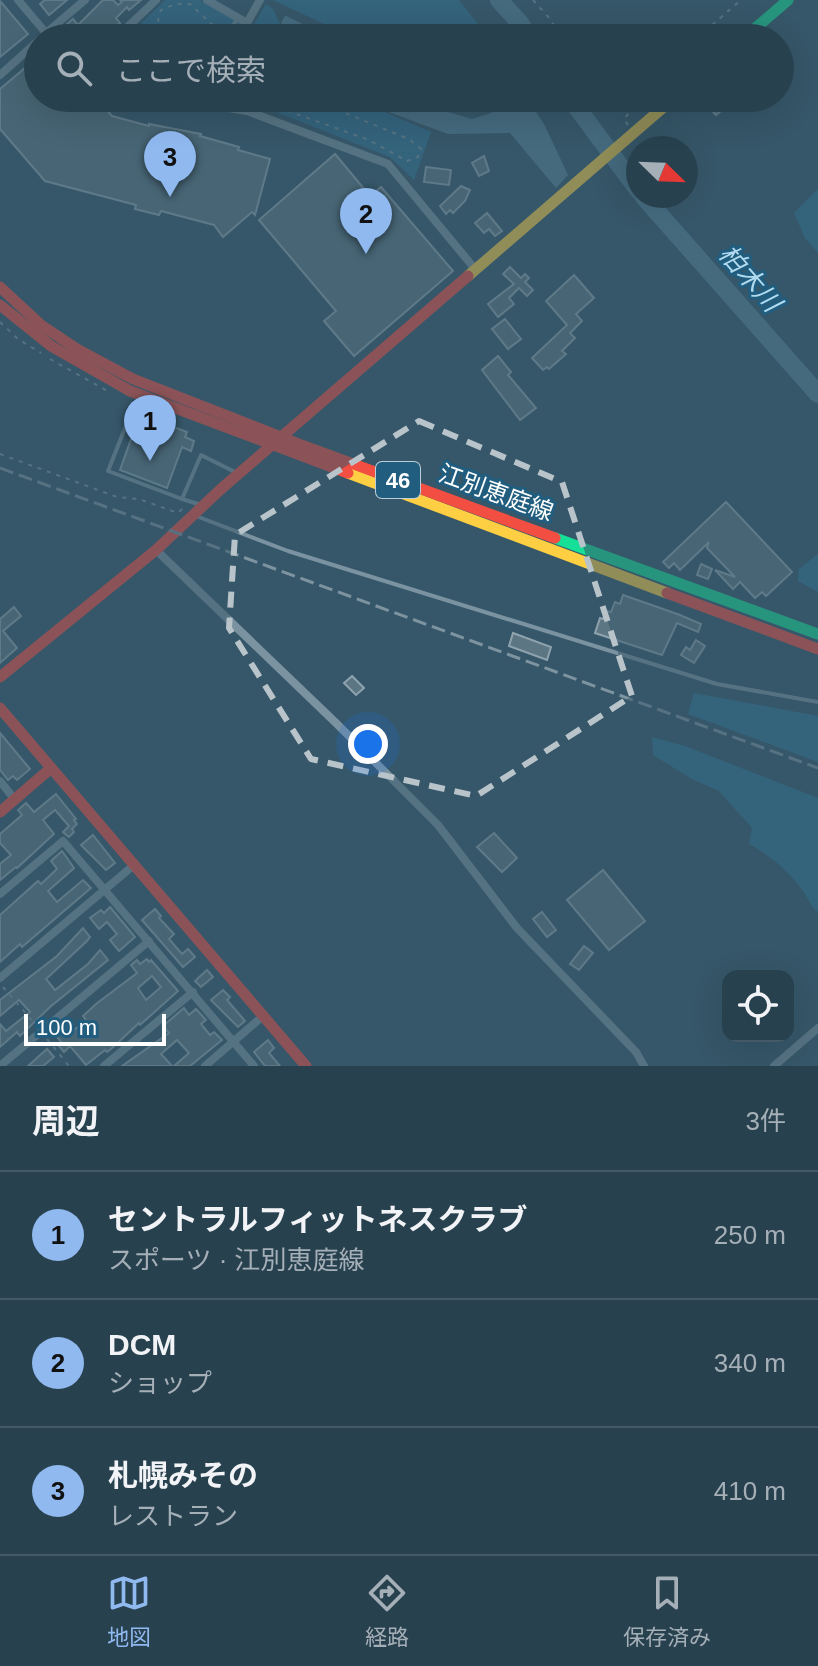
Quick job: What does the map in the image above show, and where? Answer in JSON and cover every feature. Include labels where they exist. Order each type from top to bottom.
[{"type":"main road","points":[[760,24],[788,0]]},
{"type":"main road","points":[[630,136],[658,112]]},
{"type":"main road","points":[[0,677],[156,550],[281,436],[626,139]]},
{"type":"main road","name":"江別恵庭線","points":[[0,287],[41,325],[123,374],[281,436],[818,634]]},
{"type":"main road","name":"江別恵庭線","points":[[0,305],[35,335],[101,377],[130,391],[818,649]]},
{"type":"main road","points":[[0,708],[306,1066]]},
{"type":"main road","points":[[0,812],[50,769]]},
{"type":"street","points":[[18,0],[35,24]]},
{"type":"street","points":[[58,24],[85,0]]},
{"type":"street","points":[[131,24],[156,0]]},
{"type":"street","points":[[207,0],[247,23],[260,0]]},
{"type":"street","points":[[0,75],[24,54]]},
{"type":"street","points":[[250,112],[388,164],[475,269]]},
{"type":"street","points":[[156,550],[438,825],[517,928],[636,1052],[644,1066]]},
{"type":"street","points":[[0,781],[15,800]]},
{"type":"street","points":[[0,894],[63,841],[254,1066]]},
{"type":"street","points":[[0,980],[134,865]]},
{"type":"street","points":[[0,1066],[149,941]]},
{"type":"street","points":[[104,1066],[193,992]]},
{"type":"street","points":[[205,1066],[263,1016]]},
{"type":"street","points":[[774,1066],[818,1028]]},
{"type":"lane","points":[[234,24],[238,18]]},
{"type":"lane","points":[[129,418],[108,471],[203,506]]},
{"type":"lane","points":[[182,499],[201,455],[240,474]]},
{"type":"lane","points":[[194,515],[288,551],[717,684],[818,702]]},
{"type":"path","points":[[533,0],[553,24]]},
{"type":"path","points":[[713,24],[741,0]]},
{"type":"path","points":[[158,24],[159,13],[166,6],[182,3],[190,4],[209,24]]},
{"type":"path","points":[[291,112],[369,140],[407,161],[418,157],[421,149],[409,139],[342,112]]},
{"type":"path","points":[[630,112],[624,119],[630,136]]},
{"type":"path","points":[[0,980],[69,1066]]},
{"type":"highlighted area","points":[[419,421],[562,482],[632,696],[476,796],[311,759],[229,628],[235,535]]},
{"type":"shaded area","points":[[165,0],[200,0],[242,24],[142,24]]},
{"type":"shaded area","points":[[273,0],[459,0],[478,24],[324,24]]},
{"type":"shaded area","points":[[266,4],[273,9],[280,24],[254,24]]},
{"type":"shaded area","points":[[285,16],[302,24],[282,24]]},
{"type":"shaded area","points":[[276,112],[385,112],[431,132],[414,180],[390,157]]},
{"type":"shaded area","points":[[389,112],[448,112],[472,119],[492,112],[536,112],[568,175],[556,188],[510,133],[448,134]]},
{"type":"shaded area","points":[[818,189],[818,253],[805,238],[794,213]]},
{"type":"shaded area","points":[[818,554],[818,592],[798,581],[799,569]]},
{"type":"shaded area","points":[[694,693],[818,716],[818,762],[688,714]]},
{"type":"shaded area","points":[[652,737],[685,746],[818,798],[818,912],[785,871],[749,844],[752,828],[719,791],[653,755]]},
{"type":"building","points":[[45,0],[67,0],[49,15],[40,4]]},
{"type":"building","points":[[103,0],[113,0],[118,5],[122,2],[120,0],[141,0],[129,10],[127,7],[116,18],[119,24],[79,24]]},
{"type":"building","points":[[0,1],[24,29],[24,37],[0,57]]},
{"type":"building","points":[[24,69],[24,112],[109,112],[112,116],[149,126],[201,134],[239,147],[238,150],[270,159],[255,215],[252,212],[223,237],[214,225],[161,211],[159,215],[135,209],[136,205],[45,181],[0,129],[0,89]]},
{"type":"building","points":[[335,154],[370,196],[381,187],[453,271],[354,356],[324,321],[336,311],[259,220]]},
{"type":"building","points":[[484,156],[489,171],[479,176],[472,163]]},
{"type":"building","points":[[426,167],[451,170],[449,185],[424,182]]},
{"type":"building","points":[[461,186],[470,190],[465,201],[453,213],[450,210],[446,214],[440,206]]},
{"type":"building","points":[[487,213],[502,231],[495,236],[489,229],[484,233],[475,223]]},
{"type":"building","points":[[510,267],[521,278],[525,274],[529,278],[525,282],[533,290],[527,296],[519,288],[509,298],[514,304],[498,317],[488,304],[514,284],[503,274]]},
{"type":"building","points":[[574,275],[594,298],[576,314],[582,321],[570,333],[575,338],[562,351],[566,354],[549,369],[543,370],[532,358],[567,325],[546,301]]},
{"type":"building","points":[[505,319],[521,339],[508,349],[492,329]]},
{"type":"building","points":[[498,356],[511,372],[508,375],[536,408],[520,420],[482,370]]},
{"type":"building","points":[[140,414],[187,432],[185,437],[194,441],[191,451],[182,447],[167,488],[120,470]]},
{"type":"building","points":[[726,502],[792,572],[766,596],[762,592],[755,598],[740,582],[733,589],[715,570],[735,577],[707,548],[709,542],[680,570],[674,563],[669,568],[663,562]]},
{"type":"building","points":[[701,564],[712,569],[708,579],[697,575]]},
{"type":"building","points":[[623,595],[701,624],[698,632],[677,623],[662,655],[595,633],[600,618],[603,619],[606,611],[611,612],[615,602],[620,604]]},
{"type":"building","points":[[14,607],[21,616],[3,631],[17,648],[0,663],[0,619]]},
{"type":"building","points":[[513,633],[551,647],[547,660],[509,646]]},
{"type":"building","points":[[696,640],[705,646],[694,663],[681,655],[686,647],[690,650]]},
{"type":"building","points":[[352,676],[364,688],[356,695],[344,683]]},
{"type":"building","points":[[0,733],[30,769],[17,780],[13,776],[8,780],[0,770]]},
{"type":"building","points":[[56,794],[76,819],[77,824],[72,829],[74,832],[69,837],[63,832],[69,826],[55,810],[43,820],[54,834],[0,880],[0,864],[11,855],[0,843],[0,834],[22,815],[18,810],[26,803],[34,812]]},
{"type":"building","points":[[494,833],[517,858],[502,872],[477,847]]},
{"type":"building","points":[[93,835],[115,863],[106,870],[81,845]]},
{"type":"building","points":[[62,851],[74,868],[48,891],[57,902],[83,880],[91,888],[0,962],[0,915],[38,881],[41,884],[57,869],[51,861]]},
{"type":"building","points":[[603,870],[645,921],[609,950],[567,900]]},
{"type":"building","points":[[110,907],[135,937],[119,951],[110,940],[117,934],[107,922],[99,929],[90,918]]},
{"type":"building","points":[[155,909],[174,934],[169,939],[182,954],[188,949],[195,957],[183,967],[142,920]]},
{"type":"building","points":[[542,912],[556,930],[547,937],[533,919]]},
{"type":"building","points":[[83,928],[90,937],[46,979],[55,990],[88,964],[100,950],[108,960],[20,1036],[17,1032],[0,1047],[0,1024],[6,1031],[30,1012],[19,1000],[0,1016],[0,1000],[57,956]]},
{"type":"building","points":[[584,946],[593,953],[579,970],[570,964]]},
{"type":"building","points":[[137,960],[140,964],[151,960],[178,991],[111,1049],[86,1065],[70,1046],[64,1052],[59,1046],[62,1043],[52,1031],[66,1020],[74,1030],[86,1020],[83,1016],[96,1004],[137,973],[131,965]],"holes":[[[152,976],[161,987],[146,1000],[138,988]]]},
{"type":"building","points":[[207,970],[213,977],[201,987],[195,981]]},
{"type":"building","points":[[223,990],[230,997],[227,1000],[245,1021],[238,1027],[211,1000]]},
{"type":"building","points":[[184,1008],[189,1015],[196,1009],[206,1020],[201,1024],[210,1035],[214,1032],[222,1040],[190,1066],[174,1066],[189,1053],[177,1040],[161,1054],[172,1066],[122,1066],[169,1033],[163,1026]]},
{"type":"building","points":[[268,1040],[274,1048],[269,1053],[280,1066],[265,1066],[254,1052]]},
{"type":"building","points":[[47,1049],[54,1057],[43,1066],[28,1066]]},
{"type":"waterway","name":"柏木川","points":[[499,0],[521,24]]},
{"type":"waterway","name":"柏木川","points":[[580,112],[626,174]]},
{"type":"waterway","name":"柏木川","points":[[654,208],[818,394]]},
{"type":"railway","points":[[0,468],[818,768]]},
{"type":"traffic: fast","points":[[760,24],[788,0]]},
{"type":"traffic: fast","points":[[555,538],[818,634]]},
{"type":"traffic: slow","points":[[468,276],[658,112]]},
{"type":"traffic: slow","points":[[348,473],[667,593]]},
{"type":"traffic: jam","points":[[0,677],[156,550],[221,489],[468,276]]},
{"type":"traffic: jam","points":[[0,287],[41,325],[77,349],[133,379],[555,538]]},
{"type":"traffic: jam","points":[[0,305],[51,346],[130,391],[348,473]]},
{"type":"traffic: jam","points":[[667,593],[818,649]]},
{"type":"traffic: jam","points":[[0,708],[306,1066]]},
{"type":"traffic: jam","points":[[0,812],[50,769]]},
{"type":"place","name":"札幌みその","points":[[170,197]]},
{"type":"place","name":"DCM","points":[[366,254]]},
{"type":"place","name":"セントラルフィットネスクラブ","points":[[150,461]]}]
